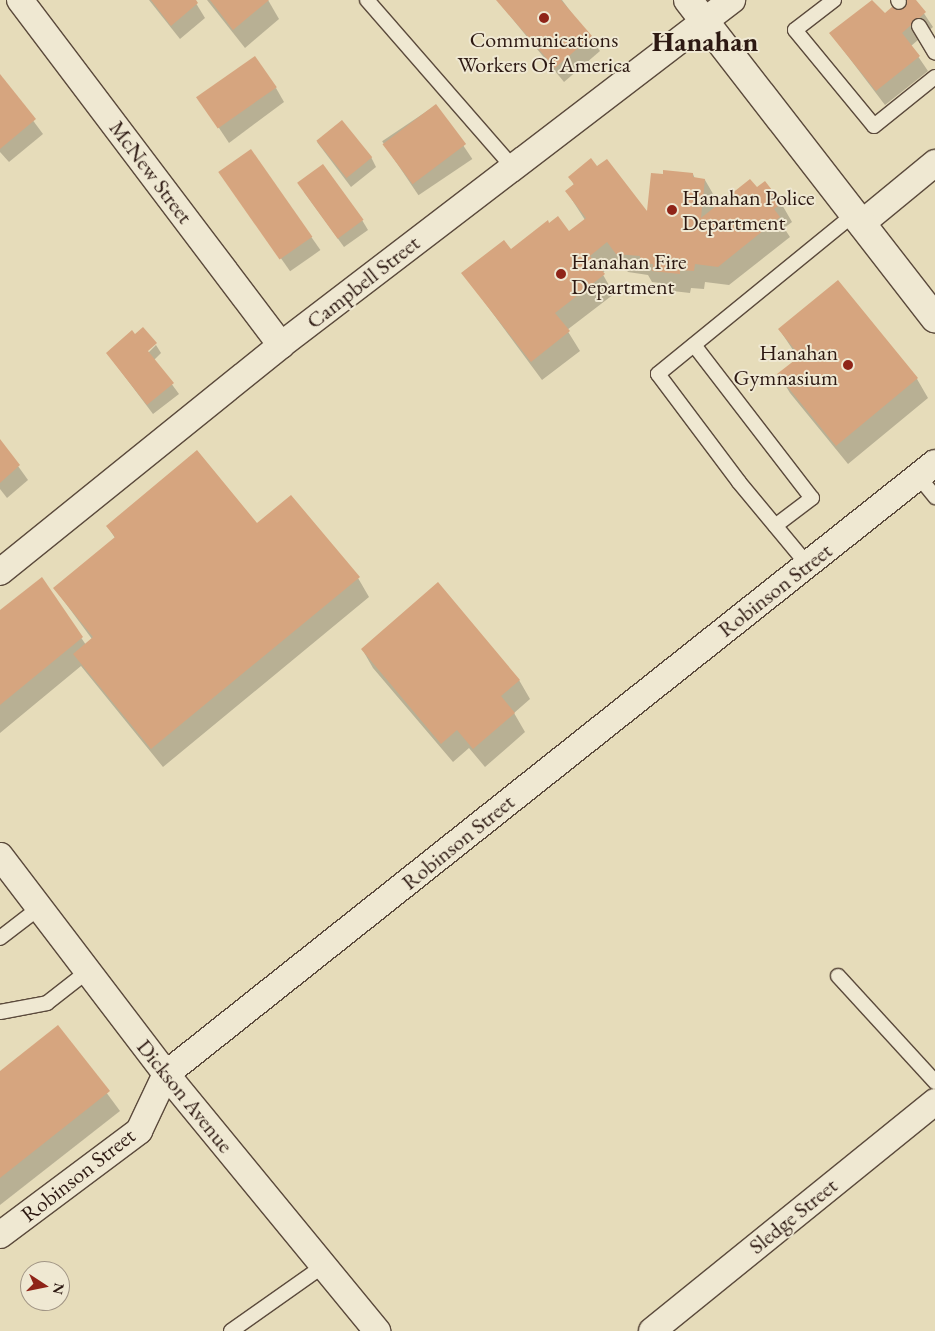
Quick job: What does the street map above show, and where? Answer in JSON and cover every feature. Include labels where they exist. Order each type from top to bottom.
[{"type":"street","name":"McNew Street","points":[[20,0],[282,345]]},
{"type":"street","points":[[688,0],[935,319]]},
{"type":"street","name":"Campbell Street","points":[[0,572],[282,345],[512,166],[732,0]]},
{"type":"street","points":[[857,219],[935,163]]},
{"type":"street","name":"Robinson Street","points":[[0,1235],[138,1131],[166,1074],[927,470]]},
{"type":"street","name":"Dickson Avenue","points":[[0,856],[166,1074],[376,1331]]},
{"type":"street","name":"Sledge Street","points":[[652,1331],[935,1102]]},
{"type":"lane","points":[[834,0],[795,30],[874,126],[935,77]]},
{"type":"lane","points":[[374,2],[512,166]]},
{"type":"lane","points":[[919,26],[935,53]]},
{"type":"lane","points":[[807,564],[775,526],[658,374],[857,219]]},
{"type":"lane","points":[[694,345],[812,498],[775,526]]},
{"type":"lane","points":[[927,470],[935,497]]},
{"type":"lane","points":[[0,938],[40,908]]},
{"type":"lane","points":[[0,1012],[47,1002],[88,972]]},
{"type":"lane","points":[[838,976],[935,1082]]},
{"type":"lane","points":[[231,1331],[323,1266]]},
{"type":"building","points":[[151,0],[196,0],[198,3],[171,26]]},
{"type":"building","points":[[210,0],[269,0],[233,30]]},
{"type":"building","name":"Communications Workers Of America","points":[[496,0],[561,0],[592,36],[555,68]]},
{"type":"building","points":[[872,0],[885,13],[900,0],[916,0],[926,12],[902,33],[920,56],[876,91],[829,33]]},
{"type":"building","points":[[255,56],[277,87],[218,128],[196,97]]},
{"type":"building","points":[[0,74],[36,119],[0,149]]},
{"type":"building","points":[[436,104],[466,144],[413,184],[382,144]]},
{"type":"building","points":[[342,120],[372,157],[347,178],[316,141]]},
{"type":"building","points":[[251,149],[312,237],[280,260],[218,172]]},
{"type":"building","points":[[591,158],[597,166],[607,159],[647,211],[651,173],[663,174],[663,170],[693,173],[693,177],[705,179],[701,218],[750,179],[757,187],[765,181],[782,203],[774,209],[780,217],[718,267],[695,264],[694,271],[680,270],[680,274],[652,271],[653,264],[640,263],[640,256],[616,254],[607,242],[590,256],[605,274],[555,313],[570,331],[531,362],[461,273],[504,240],[511,249],[548,220],[549,223],[558,216],[569,231],[586,218],[565,191],[574,184],[568,177]]},
{"type":"building","points":[[323,164],[364,220],[338,239],[297,183]]},
{"type":"building","name":"Hanahan Gymnasium","points":[[838,280],[918,378],[836,446],[777,374],[800,356],[778,329]]},
{"type":"building","points":[[143,327],[157,343],[148,351],[174,383],[147,405],[106,353],[132,330],[135,334]]},
{"type":"building","points":[[0,439],[20,465],[0,483]]},
{"type":"building","points":[[197,450],[257,523],[291,495],[360,577],[151,749],[73,654],[93,637],[53,588],[115,537],[106,526]]},
{"type":"building","points":[[42,577],[83,637],[0,705],[0,610]]},
{"type":"building","points":[[438,582],[520,680],[501,696],[515,713],[473,749],[457,730],[441,744],[361,649]]},
{"type":"building","points":[[58,1025],[110,1091],[0,1178],[0,1071]]},
{"type":"place","name":"Communications Workers Of America","points":[[544,18]]},
{"type":"place","name":"Hanahan Police Department","points":[[672,210]]},
{"type":"place","name":"Hanahan Fire Department","points":[[561,274]]},
{"type":"place","name":"Hanahan Gymnasium","points":[[848,365]]},
{"type":"district","name":"Hanahan","points":[[705,41]]}]
